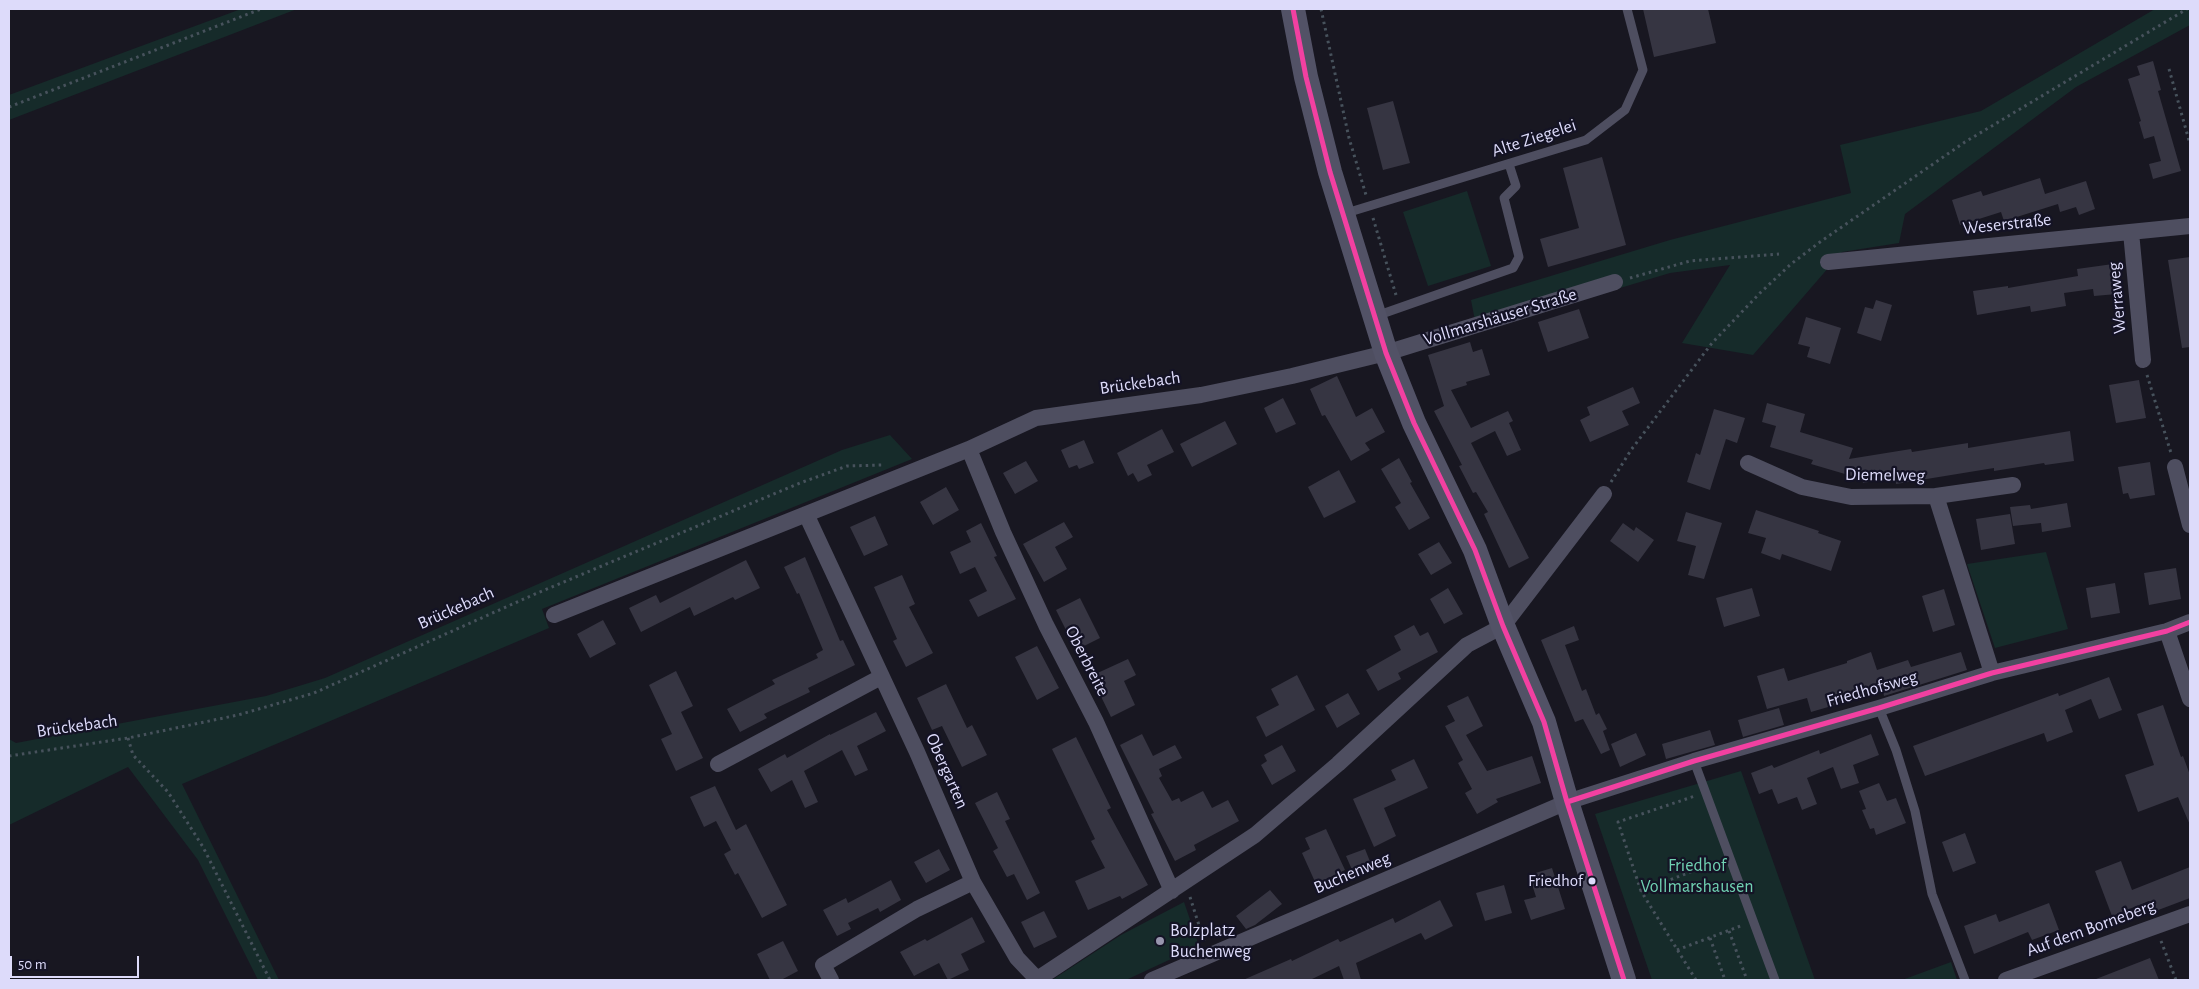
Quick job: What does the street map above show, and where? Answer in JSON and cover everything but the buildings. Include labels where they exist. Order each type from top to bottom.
[{"type":"main road","points":[[1293,9],[1306,77],[1343,214],[1384,313],[1386,353],[1414,422],[1475,550],[1503,626],[1544,722],[1567,802],[1624,980]]},
{"type":"street","name":"Weserstraße","points":[[1828,262],[2190,226]]},
{"type":"street","name":"Werraweg","points":[[2131,232],[2143,360]]},
{"type":"street","name":"Vollmarshäuser Straße","points":[[1386,353],[1615,282]]},
{"type":"street","name":"Brückebach","points":[[554,615],[969,449],[1036,418],[1201,394],[1292,376],[1386,353]]},
{"type":"street","name":"Oberbreite","points":[[969,449],[1046,625],[1096,722],[1172,891]]},
{"type":"street","name":"Diemelweg","points":[[1748,463],[1802,487],[1850,497],[1936,496],[2013,485]]},
{"type":"street","points":[[2175,468],[2190,525]]},
{"type":"street","points":[[1036,980],[1255,835],[1338,764],[1467,645],[1503,626],[1604,494]]},
{"type":"street","name":"Diemelweg","points":[[1936,496],[1992,674]]},
{"type":"street","name":"Obergarten","points":[[806,514],[917,752],[974,882],[1017,958],[1036,980]]},
{"type":"street","name":"Friedhofsweg","points":[[1567,802],[1694,761],[1992,674],[2167,630],[2190,622]]},
{"type":"street","points":[[2167,630],[2190,699]]},
{"type":"street","points":[[718,764],[881,677]]},
{"type":"street","name":"Buchenweg","points":[[1152,980],[1567,802]]},
{"type":"street","points":[[831,980],[823,965],[916,909],[974,882]]},
{"type":"street","name":"Auf dem Borneberg","points":[[2006,980],[2190,914]]},
{"type":"lane","name":"Alte Ziegelei","points":[[1343,214],[1586,140],[1625,110],[1643,70],[1627,9]]},
{"type":"lane","points":[[1384,313],[1513,268],[1518,257],[1504,198],[1516,186],[1509,164]]},
{"type":"lane","points":[[1879,708],[1896,750],[1915,811],[1932,894],[1965,980]]},
{"type":"lane","points":[[1694,761],[1775,980]]},
{"type":"path","points":[[9,107],[261,9]]},
{"type":"path","points":[[1321,9],[1349,138],[1396,295],[1384,313]]},
{"type":"path","points":[[1604,494],[1631,450],[1712,343],[1760,293],[1792,264],[1820,242],[1965,142],[2187,9]]},
{"type":"path","points":[[2169,69],[2190,144]]},
{"type":"path","points":[[1615,282],[1690,261],[1779,254]]},
{"type":"path","points":[[2143,360],[2175,468]]},
{"type":"path","name":"Brückebach","points":[[9,756],[128,738],[238,715],[314,693],[535,594],[791,486],[846,466],[887,464],[906,474]]},
{"type":"path","points":[[128,738],[133,755],[168,792],[203,847],[270,980]]},
{"type":"path","points":[[1696,980],[1641,891],[1618,822],[1706,792]]},
{"type":"path","points":[[1641,891],[1729,857]]},
{"type":"path","points":[[1186,881],[1196,920],[1210,955]]},
{"type":"path","points":[[1677,950],[1753,921]]},
{"type":"path","points":[[2155,926],[2176,980]]},
{"type":"path","points":[[1729,931],[1747,980]]},
{"type":"path","points":[[1710,938],[1726,980]]},
{"type":"green space","points":[[241,9],[297,9],[9,120],[9,95]]},
{"type":"green space","points":[[2155,9],[2190,9],[2190,25],[2076,87],[1905,214],[1899,243],[1842,252],[1753,355],[1682,343],[1730,265],[1670,273],[1477,331],[1471,300],[1670,240],[1851,193],[1840,145],[1981,111]]},
{"type":"green space","points":[[1467,191],[1491,266],[1428,286],[1403,212]]},
{"type":"green space","points":[[890,435],[912,459],[542,609],[549,628],[182,784],[279,980],[258,980],[198,860],[128,767],[9,825],[9,739],[16,743],[266,696],[325,678],[842,450]]},
{"type":"green space","points":[[2046,552],[2068,629],[1995,648],[1967,564]]},
{"type":"green space","name":"Friedhof Vollmarshausen","points":[[1741,771],[1815,980],[1652,980],[1595,814]]},
{"type":"green space","name":"Bolzplatz Buchenweg","points":[[1184,902],[1199,946],[1126,980],[1052,980],[1121,935]]},
{"type":"green space","points":[[1951,962],[1957,980],[1902,980]]},
{"type":"transit line","points":[[1293,9],[1306,77],[1330,172],[1386,353],[1414,423],[1475,550],[1503,626],[1544,722],[1567,802],[1624,980]]},
{"type":"transit line","points":[[1567,802],[1694,761],[1879,708],[1992,673],[2167,631],[2190,622]]},
{"type":"place","name":"Friedhof","points":[[1592,881]]},
{"type":"place","name":"Bolzplatz Buchenweg","points":[[1160,941]]}]
